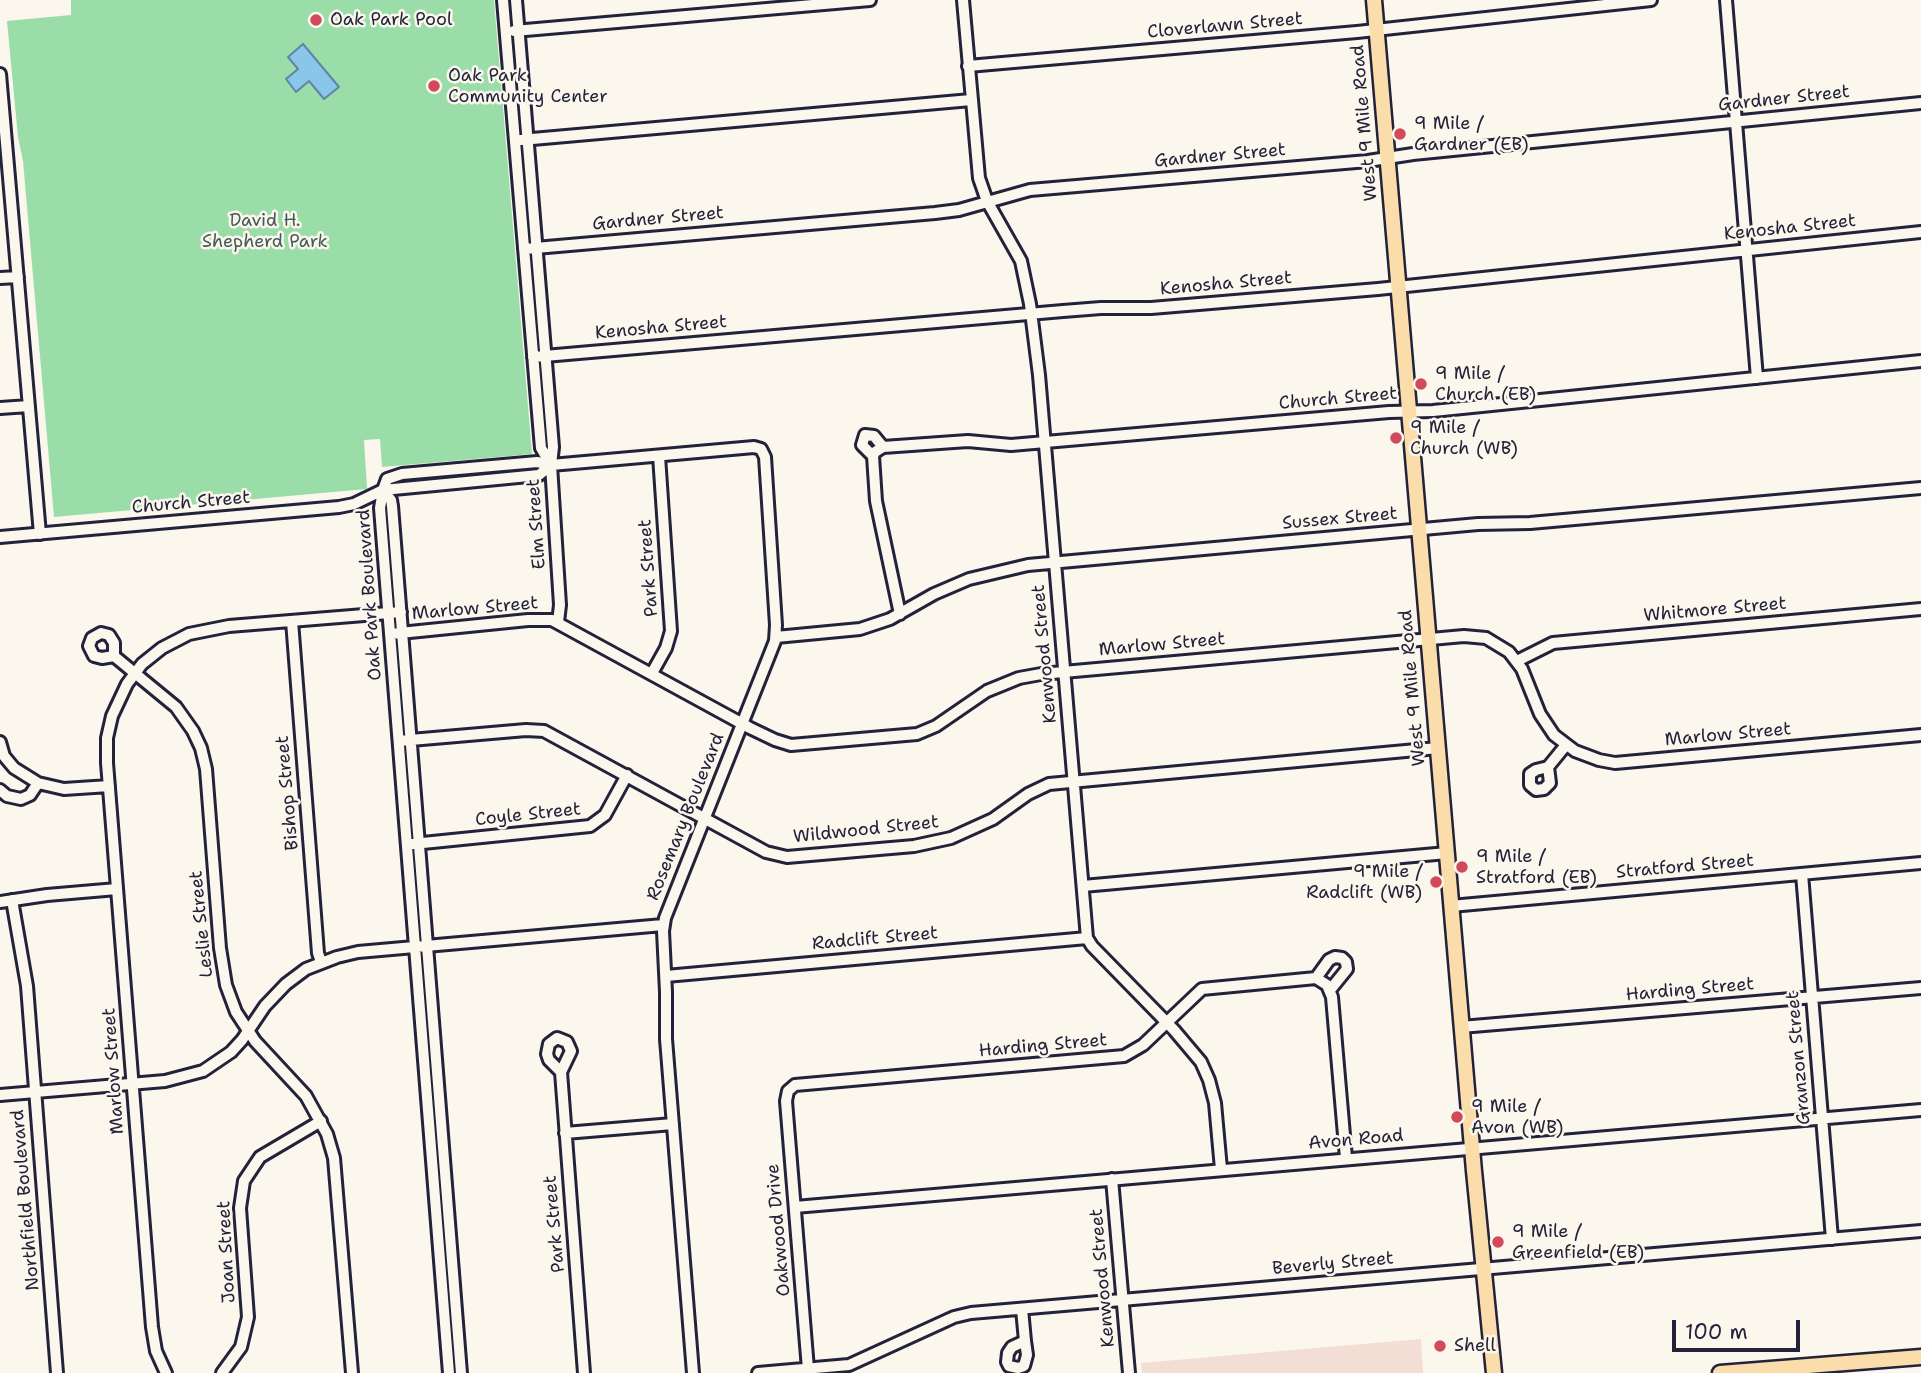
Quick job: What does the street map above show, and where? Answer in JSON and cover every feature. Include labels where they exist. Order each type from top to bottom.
[{"type":"main road","name":"West 9 Mile Road","points":[[1374,0],[1482,1268],[1494,1373]]},
{"type":"main road","points":[[1720,1373],[1921,1357]]},
{"type":"main road","points":[[1879,1373],[1882,1369],[1921,1366]]},
{"type":"street","points":[[503,0],[541,448],[551,465]]},
{"type":"street","points":[[516,0],[553,447],[551,465]]},
{"type":"street","points":[[505,32],[870,0]]},
{"type":"street","name":"Kenwood Street","points":[[963,0],[977,171],[987,201],[1021,261],[1027,282],[1055,562],[1087,938]]},
{"type":"street","name":"Cloverlawn Street","points":[[968,66],[1376,29],[1651,0]]},
{"type":"street","points":[[1726,0],[1757,378]]},
{"type":"street","points":[[0,74],[3,149],[18,277],[40,534]]},
{"type":"street","points":[[509,76],[522,75]]},
{"type":"street","points":[[515,140],[971,100]]},
{"type":"street","name":"Gardner Street","points":[[524,249],[934,213],[959,210],[1030,190],[1368,161],[1921,103]]},
{"type":"street","name":"Kenosha Street","points":[[533,357],[1101,308],[1151,308],[1378,289],[1921,232]]},
{"type":"street","points":[[0,278],[18,277]]},
{"type":"street","name":"Church Street","points":[[900,614],[878,509],[873,456],[862,445],[865,435],[874,436],[883,447],[968,441],[998,445],[1044,442],[1408,410],[1437,410],[1921,361]]},
{"type":"street","points":[[0,408],[29,406]]},
{"type":"street","name":"Church Street","points":[[383,490],[387,479],[395,476],[537,462],[551,465],[754,447],[761,449]]},
{"type":"street","points":[[873,456],[883,447]]},
{"type":"street","name":"Rosemary Boulevard","points":[[693,1373],[666,1040],[663,925],[776,637],[765,457],[761,449]]},
{"type":"street","name":"Park Street","points":[[652,674],[666,648],[671,631],[659,456]]},
{"type":"street","name":"Church Street","points":[[0,537],[340,507],[354,504],[383,490],[539,474],[551,465]]},
{"type":"street","name":"Elm Street","points":[[551,465],[560,605],[558,622]]},
{"type":"street","points":[[491,466],[492,478]]},
{"type":"street","points":[[442,471],[443,484]]},
{"type":"street","name":"Sussex Street","points":[[776,637],[860,629],[900,614],[934,594],[969,579],[1016,567],[1418,529],[1530,523],[1921,488]]},
{"type":"street","name":"Oak Park Boulevard","points":[[383,490],[392,506],[419,843],[421,946],[444,1237],[449,1373]]},
{"type":"street","name":"Oak Park Boulevard","points":[[383,490],[379,501],[406,844],[421,946]]},
{"type":"street","name":"Whitmore Street","points":[[1517,661],[1553,643],[1921,609]]},
{"type":"street","name":"Marlow Street","points":[[166,1373],[156,1351],[152,1328],[109,786],[107,750],[110,723],[120,696],[135,673],[162,648],[189,634],[219,628],[401,612]]},
{"type":"street","name":"Marlow Street","points":[[390,635],[528,620],[558,622],[775,740],[791,745],[917,734],[936,726],[969,702],[1019,678],[1064,671],[1464,636],[1486,638],[1502,646],[1517,661],[1540,714],[1554,735],[1586,757],[1615,763],[1921,735]]},
{"type":"street","name":"Bishop Street","points":[[292,621],[321,962]]},
{"type":"street","name":"Leslie Street","points":[[114,656],[176,707],[201,748],[206,769],[223,975],[236,1012],[248,1031],[263,1051],[297,1084],[321,1121],[336,1168],[352,1373]]},
{"type":"street","name":"Wildwood Street","points":[[398,741],[540,730],[766,852],[779,856],[902,847],[940,841],[970,831],[993,819],[1036,788],[1073,780],[1438,748]]},
{"type":"street","points":[[0,742],[2,761],[38,783],[64,789],[109,786]]},
{"type":"street","points":[[1548,768],[1566,745]]},
{"type":"street","name":"Coyle Street","points":[[406,844],[590,826],[605,815],[627,775]]},
{"type":"street","points":[[0,790],[7,796],[20,799],[30,795],[38,783]]},
{"type":"street","points":[[1083,886],[1447,853]]},
{"type":"street","name":"Stratford Street","points":[[1451,906],[1921,863]]},
{"type":"street","name":"Granzon Street","points":[[1802,874],[1832,1239]]},
{"type":"street","points":[[0,902],[117,889]]},
{"type":"street","name":"Northfield Boulevard","points":[[12,900],[27,986],[57,1373]]},
{"type":"street","points":[[0,1095],[132,1084],[181,1078],[203,1071],[232,1052],[277,992],[306,969],[358,952],[663,925]]},
{"type":"street","points":[[1087,938],[1194,1052],[1209,1080],[1217,1111],[1222,1169]]},
{"type":"street","name":"Radclift Street","points":[[666,975],[1087,938]]},
{"type":"street","points":[[1330,990],[1347,969],[1342,958],[1329,960],[1316,978],[1324,982],[1330,990],[1346,1158]]},
{"type":"street","name":"Harding Street","points":[[789,1089],[801,1084],[1118,1057],[1136,1051],[1206,987],[1316,978]]},
{"type":"street","name":"Harding Street","points":[[1461,1027],[1921,988]]},
{"type":"street","name":"Park Street","points":[[561,1072],[584,1373]]},
{"type":"street","name":"Oakwood Drive","points":[[789,1089],[786,1101],[808,1369]]},
{"type":"street","name":"Avon Road","points":[[795,1207],[1921,1110]]},
{"type":"street","name":"Joan Street","points":[[222,1373],[241,1347],[248,1317],[240,1208],[244,1181],[260,1157],[321,1121]]},
{"type":"street","points":[[565,1133],[673,1124]]},
{"type":"street","name":"Kenwood Street","points":[[1112,1179],[1129,1373]]},
{"type":"street","name":"Beverly Street","points":[[758,1373],[849,1365],[959,1315],[1921,1231]]},
{"type":"street","name":"Oak Park Boulevard","points":[[444,1237],[461,1373]]},
{"type":"street","points":[[1022,1309],[1025,1341]]},
{"type":"shaded area","points":[[1421,1339],[1423,1373],[1142,1373],[1141,1363]]},
{"type":"green space","name":"David H. Shepherd Park","points":[[71,0],[494,0],[532,454],[382,467],[380,439],[364,440],[367,489],[54,517],[23,161],[18,137],[7,21],[71,15]]},
{"type":"water","points":[[303,44],[339,87],[324,99],[309,81],[296,92],[286,79],[298,69],[288,57]]},
{"type":"place","name":"Oak Park Pool","points":[[316,20]]},
{"type":"place","name":"Oak Park Community Center","points":[[434,86]]},
{"type":"place","name":"9 Mile / Gardner (EB)","points":[[1400,134]]},
{"type":"place","name":"9 Mile / Church (EB)","points":[[1421,384]]},
{"type":"place","name":"9 Mile / Church (WB)","points":[[1396,438]]},
{"type":"place","name":"9 Mile / Stratford (EB)","points":[[1462,867]]},
{"type":"place","name":"9 Mile / Radclift (WB)","points":[[1436,882]]},
{"type":"place","name":"9 Mile / Avon (WB)","points":[[1457,1117]]},
{"type":"place","name":"9 Mile / Greenfield (EB)","points":[[1498,1242]]},
{"type":"place","name":"Shell","points":[[1440,1346]]}]
